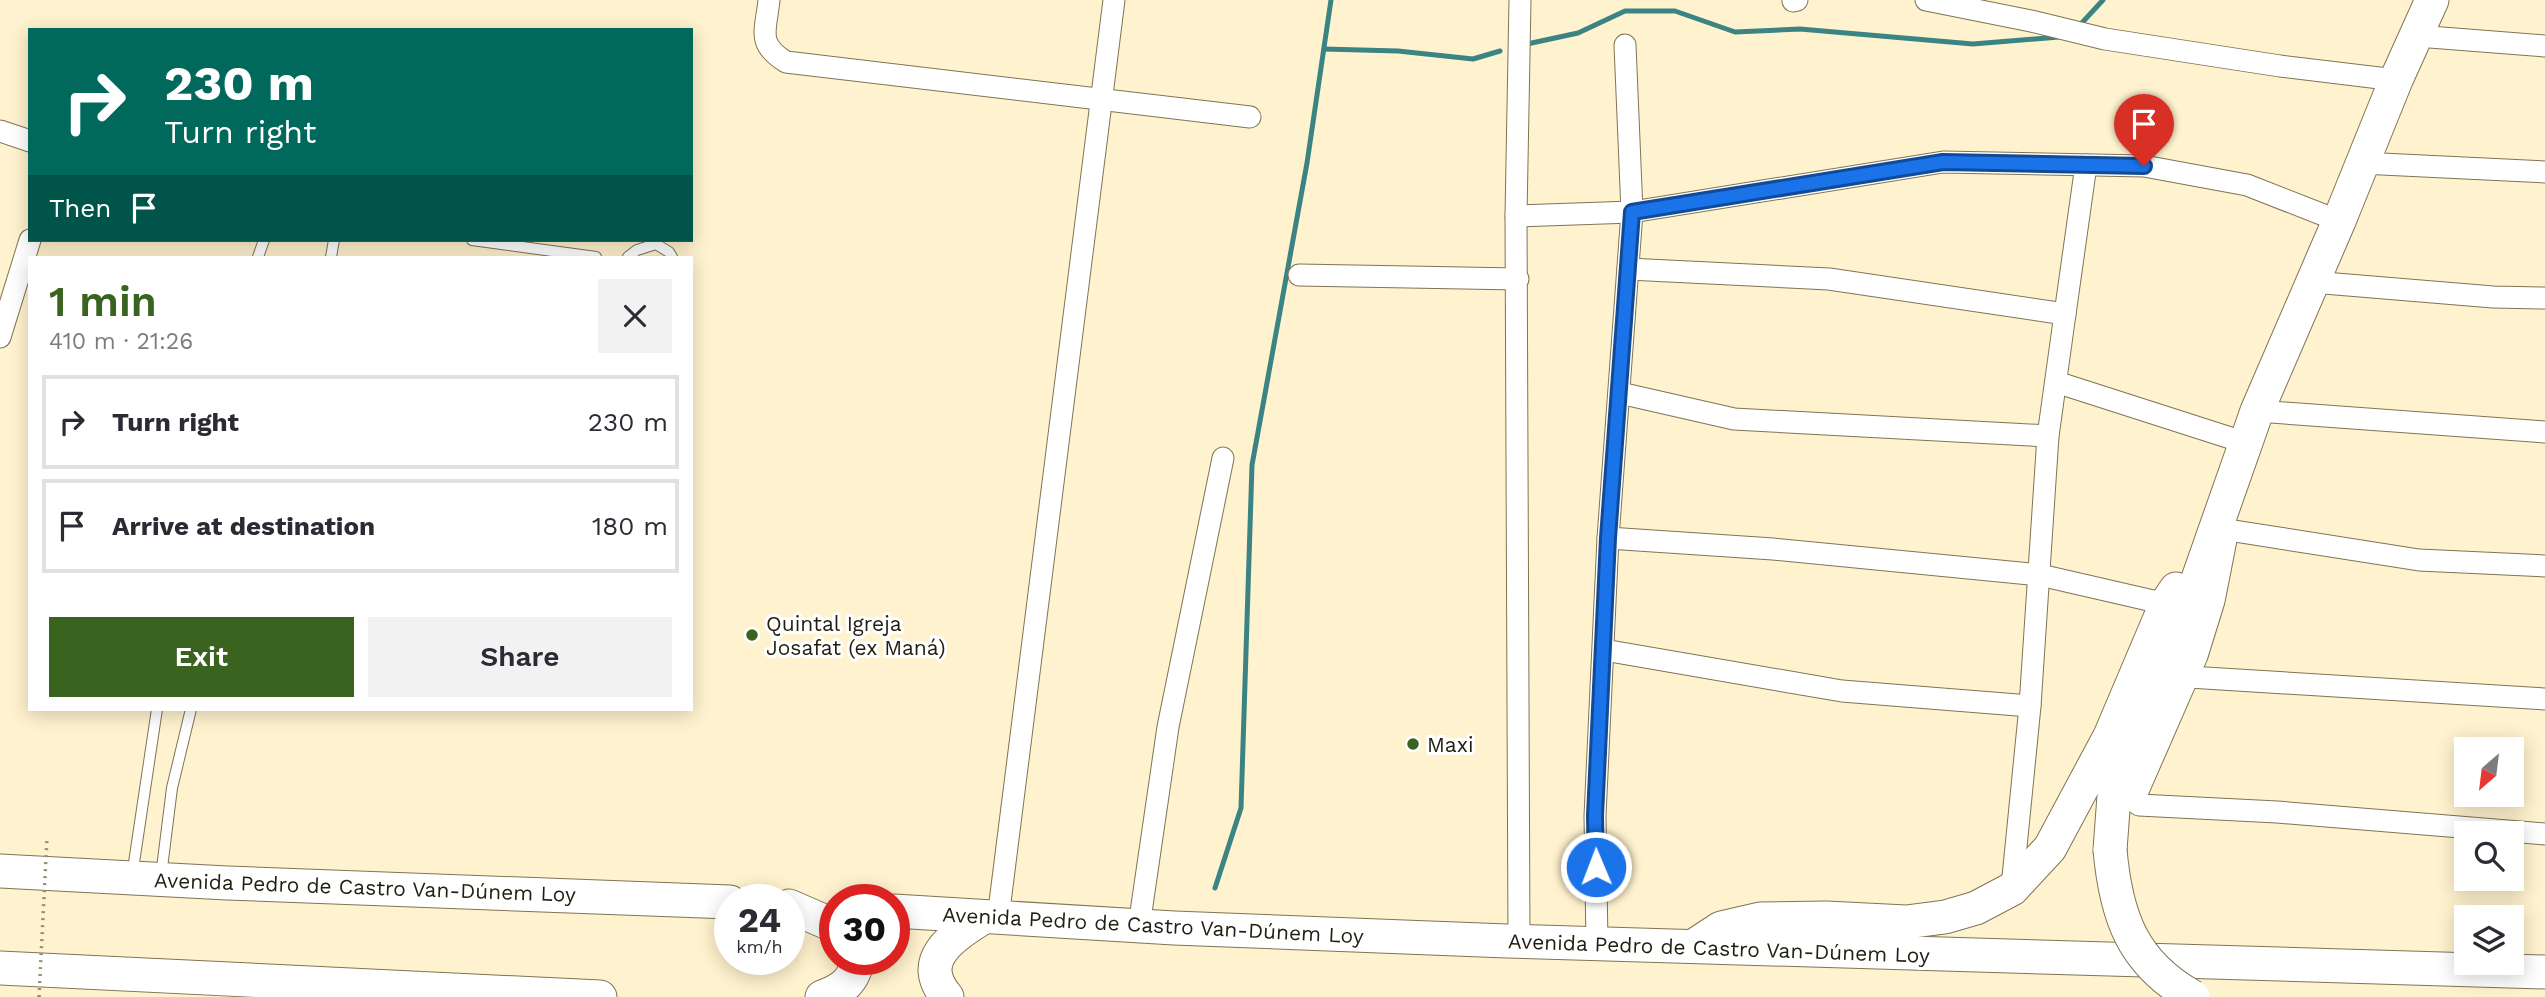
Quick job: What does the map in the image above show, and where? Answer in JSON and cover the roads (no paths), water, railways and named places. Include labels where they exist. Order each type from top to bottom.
[{"type":"highway","points":[[2193,997],[2151,967],[2136,947],[2122,919],[2110,850],[2114,796],[2121,773],[2162,681],[2222,523],[2257,411],[2432,0]]},
{"type":"highway","points":[[1693,947],[1721,928],[1760,919],[1826,918],[1906,922],[1945,917],[1976,908],[2012,890],[2050,848],[2110,736],[2166,604],[2222,523]]},
{"type":"highway","name":"Avenida Pedro de Castro Van-Dúnem Loy","points":[[0,871],[714,901]]},
{"type":"highway","name":"Avenida Pedro de Castro Van-Dúnem Loy","points":[[910,912],[1251,932],[1519,942],[2545,972]]},
{"type":"highway","points":[[947,997],[939,988],[936,978],[936,964],[940,952],[948,941],[991,917]]},
{"type":"highway","points":[[0,968],[194,986],[600,997]]},
{"type":"highway","points":[[822,997],[846,985],[853,975]]},
{"type":"street","points":[[769,0],[764,42],[772,53],[786,62],[1250,117]]},
{"type":"street","points":[[991,917],[1114,0]]},
{"type":"street","points":[[1519,942],[1516,216],[1520,0]]},
{"type":"street","points":[[1926,0],[2105,39],[2280,66],[2396,80]]},
{"type":"street","points":[[2417,36],[2545,46]]},
{"type":"street","points":[[1597,944],[1595,816],[1608,538],[1632,212],[1625,45]]},
{"type":"street","points":[[0,131],[28,140]]},
{"type":"street","points":[[1516,216],[1632,212],[1943,162],[2144,166],[2247,184],[2339,221]]},
{"type":"street","points":[[2361,163],[2545,172]]},
{"type":"street","points":[[2012,890],[2030,706],[2048,436],[2086,165]]},
{"type":"street","points":[[0,337],[29,242]]},
{"type":"street","points":[[1628,269],[1829,279],[2065,314]]},
{"type":"street","points":[[1299,275],[1518,279]]},
{"type":"street","points":[[2312,282],[2493,297],[2545,298]]},
{"type":"street","points":[[2056,382],[2246,443]]},
{"type":"street","points":[[1620,393],[1734,418],[2048,436]]},
{"type":"street","points":[[2257,411],[2545,432]]},
{"type":"street","points":[[1139,926],[1168,727],[1223,458]]},
{"type":"street","points":[[2545,566],[2418,560],[2222,523],[2214,601],[2189,677],[2136,798],[2139,805],[2277,812],[2545,834]]},
{"type":"street","points":[[1608,538],[1773,549],[2040,575],[2166,604]]},
{"type":"street","points":[[1604,650],[1842,691],[2030,706]]},
{"type":"street","points":[[2189,677],[2545,699]]},
{"type":"lane","points":[[487,242],[589,256]]},
{"type":"lane","points":[[629,256],[637,250],[656,244],[671,256]]},
{"type":"lane","points":[[146,878],[157,711]]},
{"type":"lane","points":[[146,878],[191,711]]},
{"type":"waterway","points":[[1215,888],[1241,808],[1252,465],[1307,163],[1331,0]]},
{"type":"waterway","points":[[2079,26],[2103,0]]},
{"type":"waterway","points":[[1527,44],[1578,33],[1625,11],[1675,11],[1735,32],[1800,29],[1973,44],[2059,37]]},
{"type":"waterway","points":[[1324,49],[1398,51],[1473,59],[1500,51]]},
{"type":"place","name":"Quintal Igreja Josafat (ex Maná)","points":[[752,635]]},
{"type":"place","name":"Maxi","points":[[1413,744]]}]
